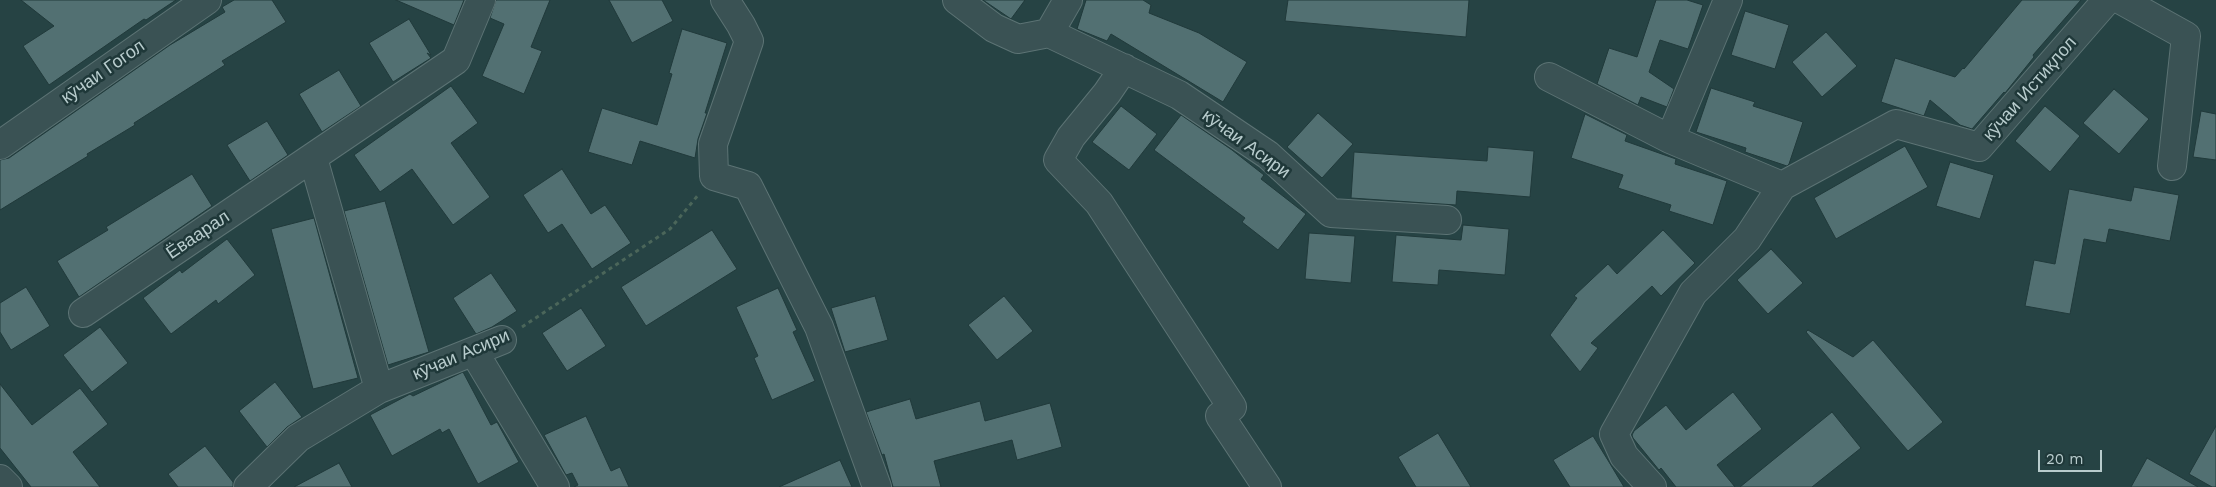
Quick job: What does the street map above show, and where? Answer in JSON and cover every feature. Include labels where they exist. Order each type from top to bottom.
[{"type":"street","name":"кӯчаи Гогол","points":[[0,145],[207,0]]},
{"type":"street","name":"Ёваарал","points":[[83,313],[456,60],[481,0]]},
{"type":"street","points":[[725,0],[745,33],[713,144],[714,176],[748,186],[819,327],[877,487]]},
{"type":"street","points":[[957,0],[994,28],[1018,39],[1049,33],[1068,0]]},
{"type":"street","points":[[1670,139],[1728,0]]},
{"type":"street","name":"кӯчаи Истиқлол","points":[[1652,487],[1624,456],[1614,434],[1693,293],[1747,239],[1782,186],[1896,124],[1979,147],[2107,0]]},
{"type":"street","points":[[2121,0],[2186,36],[2172,166]]},
{"type":"street","name":"кӯчаи Асири","points":[[1049,33],[1178,95],[1268,155],[1332,213],[1447,220]]},
{"type":"street","points":[[1124,68],[1107,93],[1071,137],[1058,160],[1100,203],[1227,399],[1232,407],[1220,416],[1267,487]]},
{"type":"street","points":[[1550,77],[1670,139],[1782,186]]},
{"type":"street","points":[[313,158],[379,389]]},
{"type":"street","name":"кӯчаи Асири","points":[[248,487],[298,438],[379,389],[502,340]]},
{"type":"street","points":[[474,352],[555,487]]},
{"type":"street","points":[[0,479],[8,487]]},
{"type":"path","name":"кӯчаи Асири","points":[[502,340],[670,229],[714,176]]},
{"type":"building","points":[[21,0],[176,0],[146,20],[144,19],[49,85],[23,46],[54,26]]},
{"type":"building","points":[[234,0],[272,0],[286,22],[222,61],[225,65],[134,123],[135,125],[87,154],[88,156],[0,210],[0,160],[9,158],[170,45],[225,12],[222,7]]},
{"type":"building","points":[[396,0],[464,0],[454,25]]},
{"type":"building","points":[[496,0],[550,0],[531,47],[542,51],[524,94],[482,76],[504,24],[490,18]]},
{"type":"building","points":[[609,0],[662,0],[673,21],[632,43]]},
{"type":"building","points":[[983,0],[1025,0],[1011,19]]},
{"type":"building","points":[[1086,0],[1143,0],[1151,5],[1149,13],[1199,33],[1247,62],[1223,102],[1111,34],[1107,41],[1077,29]]},
{"type":"building","points":[[1288,0],[1469,0],[1466,37],[1285,21]]},
{"type":"building","points":[[1656,0],[1687,0],[1703,5],[1688,49],[1660,40],[1649,72],[1674,89],[1667,107],[1641,97],[1638,105],[1597,84],[1609,48],[1637,57]]},
{"type":"building","points":[[2022,0],[2081,0],[2033,55],[2034,57],[2005,93],[1972,129],[1960,125],[1930,100],[1924,116],[1881,102],[1895,58],[1955,77],[1964,69]]},
{"type":"building","points":[[1745,11],[1789,25],[1775,69],[1731,55]]},
{"type":"building","points":[[409,19],[431,58],[393,82],[369,43]]},
{"type":"building","points":[[682,29],[727,43],[705,113],[707,113],[698,139],[695,158],[640,141],[632,165],[588,152],[602,108],[657,125],[672,74],[669,73]]},
{"type":"building","points":[[1826,32],[1857,66],[1822,97],[1792,62]]},
{"type":"building","points":[[339,70],[361,106],[322,132],[299,94]]},
{"type":"building","points":[[451,86],[478,123],[451,143],[490,197],[453,225],[412,169],[380,192],[354,155]]},
{"type":"building","points":[[1711,88],[1755,102],[1753,106],[1803,122],[1787,166],[1745,152],[1746,148],[1696,132]]},
{"type":"building","points":[[2114,89],[2149,119],[2119,154],[2083,123]]},
{"type":"building","points":[[1121,106],[1157,134],[1129,170],[1092,142]]},
{"type":"building","points":[[2045,106],[2080,136],[2050,172],[2015,141]]},
{"type":"building","points":[[2201,111],[2216,114],[2216,160],[2193,157]]},
{"type":"building","points":[[1318,113],[1353,144],[1322,178],[1287,147]]},
{"type":"building","points":[[1585,114],[1627,135],[1625,141],[1676,159],[1675,164],[1727,181],[1713,225],[1669,211],[1671,205],[1618,188],[1623,175],[1571,158]]},
{"type":"building","points":[[1181,115],[1232,150],[1264,175],[1261,179],[1306,214],[1278,250],[1242,222],[1245,218],[1154,150]]},
{"type":"building","points":[[267,121],[288,155],[250,181],[227,145]]},
{"type":"building","points":[[1905,146],[1928,187],[1836,239],[1814,198]]},
{"type":"building","points":[[1488,147],[1534,151],[1530,197],[1457,191],[1456,205],[1351,198],[1354,152],[1487,161]]},
{"type":"building","points":[[1950,162],[1994,175],[1980,219],[1936,206]]},
{"type":"building","points":[[562,169],[591,214],[605,205],[631,243],[592,269],[562,224],[548,233],[523,195]]},
{"type":"building","points":[[192,174],[212,206],[79,297],[57,261],[108,230],[106,227]]},
{"type":"building","points":[[2134,187],[2179,195],[2170,241],[2109,229],[2106,243],[2084,239],[2070,314],[2025,306],[2034,260],[2055,264],[2069,189],[2131,201]]},
{"type":"building","points":[[385,201],[429,352],[388,365],[344,211]]},
{"type":"building","points":[[314,218],[358,378],[313,389],[271,229]]},
{"type":"building","points":[[1463,225],[1509,229],[1505,275],[1439,270],[1438,285],[1392,282],[1396,235],[1461,240]]},
{"type":"building","points":[[712,230],[737,269],[646,326],[621,287]]},
{"type":"building","points":[[1663,230],[1695,263],[1661,296],[1652,286],[1591,343],[1598,348],[1580,372],[1550,335],[1577,298],[1574,296],[1608,264],[1617,274]]},
{"type":"building","points":[[1309,233],[1355,236],[1351,283],[1305,279]]},
{"type":"building","points":[[227,239],[255,275],[218,304],[216,300],[171,334],[143,298],[180,270],[182,273]]},
{"type":"building","points":[[1771,249],[1803,283],[1768,314],[1737,280]]},
{"type":"building","points":[[491,273],[517,311],[492,327],[476,334],[453,298]]},
{"type":"building","points":[[26,287],[50,326],[11,350],[0,332],[0,303]]},
{"type":"building","points":[[778,288],[797,330],[793,332],[815,381],[772,400],[754,358],[758,356],[736,307]]},
{"type":"building","points":[[875,296],[888,340],[845,352],[831,308]]},
{"type":"building","points":[[1004,296],[1033,331],[997,360],[968,325]]},
{"type":"building","points":[[581,308],[606,346],[567,371],[542,333]]},
{"type":"building","points":[[100,327],[128,363],[92,392],[63,355]]},
{"type":"building","points":[[1808,330],[1853,357],[1873,340],[1943,422],[1908,451],[1806,332]]},
{"type":"building","points":[[463,372],[491,425],[497,422],[519,462],[478,484],[449,429],[442,433],[440,429],[392,456],[370,415],[410,394],[413,396]]},
{"type":"building","points":[[275,382],[302,417],[287,427],[267,447],[239,411]]},
{"type":"building","points":[[0,384],[32,425],[80,388],[108,424],[73,452],[100,487],[31,487],[0,448]]},
{"type":"building","points":[[1733,392],[1762,429],[1717,465],[1735,487],[1676,487],[1661,468],[1659,470],[1633,438],[1634,431],[1666,405],[1686,430]]},
{"type":"building","points":[[910,399],[916,419],[980,401],[985,421],[1050,403],[1062,447],[1017,460],[1012,440],[934,461],[941,487],[893,487],[884,454],[882,455],[866,412]]},
{"type":"building","points":[[1832,412],[1861,448],[1812,487],[1740,487]]},
{"type":"building","points":[[586,416],[611,471],[620,467],[629,487],[574,487],[578,485],[572,473],[566,475],[544,435]]},
{"type":"building","points":[[2216,426],[2216,487],[2212,487],[2189,474]]},
{"type":"building","points":[[1438,433],[1471,487],[1416,487],[1398,457]]},
{"type":"building","points":[[1593,436],[1624,487],[1570,487],[1553,460]]},
{"type":"building","points":[[205,446],[233,482],[233,487],[178,487],[168,474]]},
{"type":"building","points":[[2147,458],[2198,487],[2131,487]]},
{"type":"building","points":[[840,460],[852,487],[779,487]]},
{"type":"building","points":[[339,463],[352,487],[294,487]]}]
